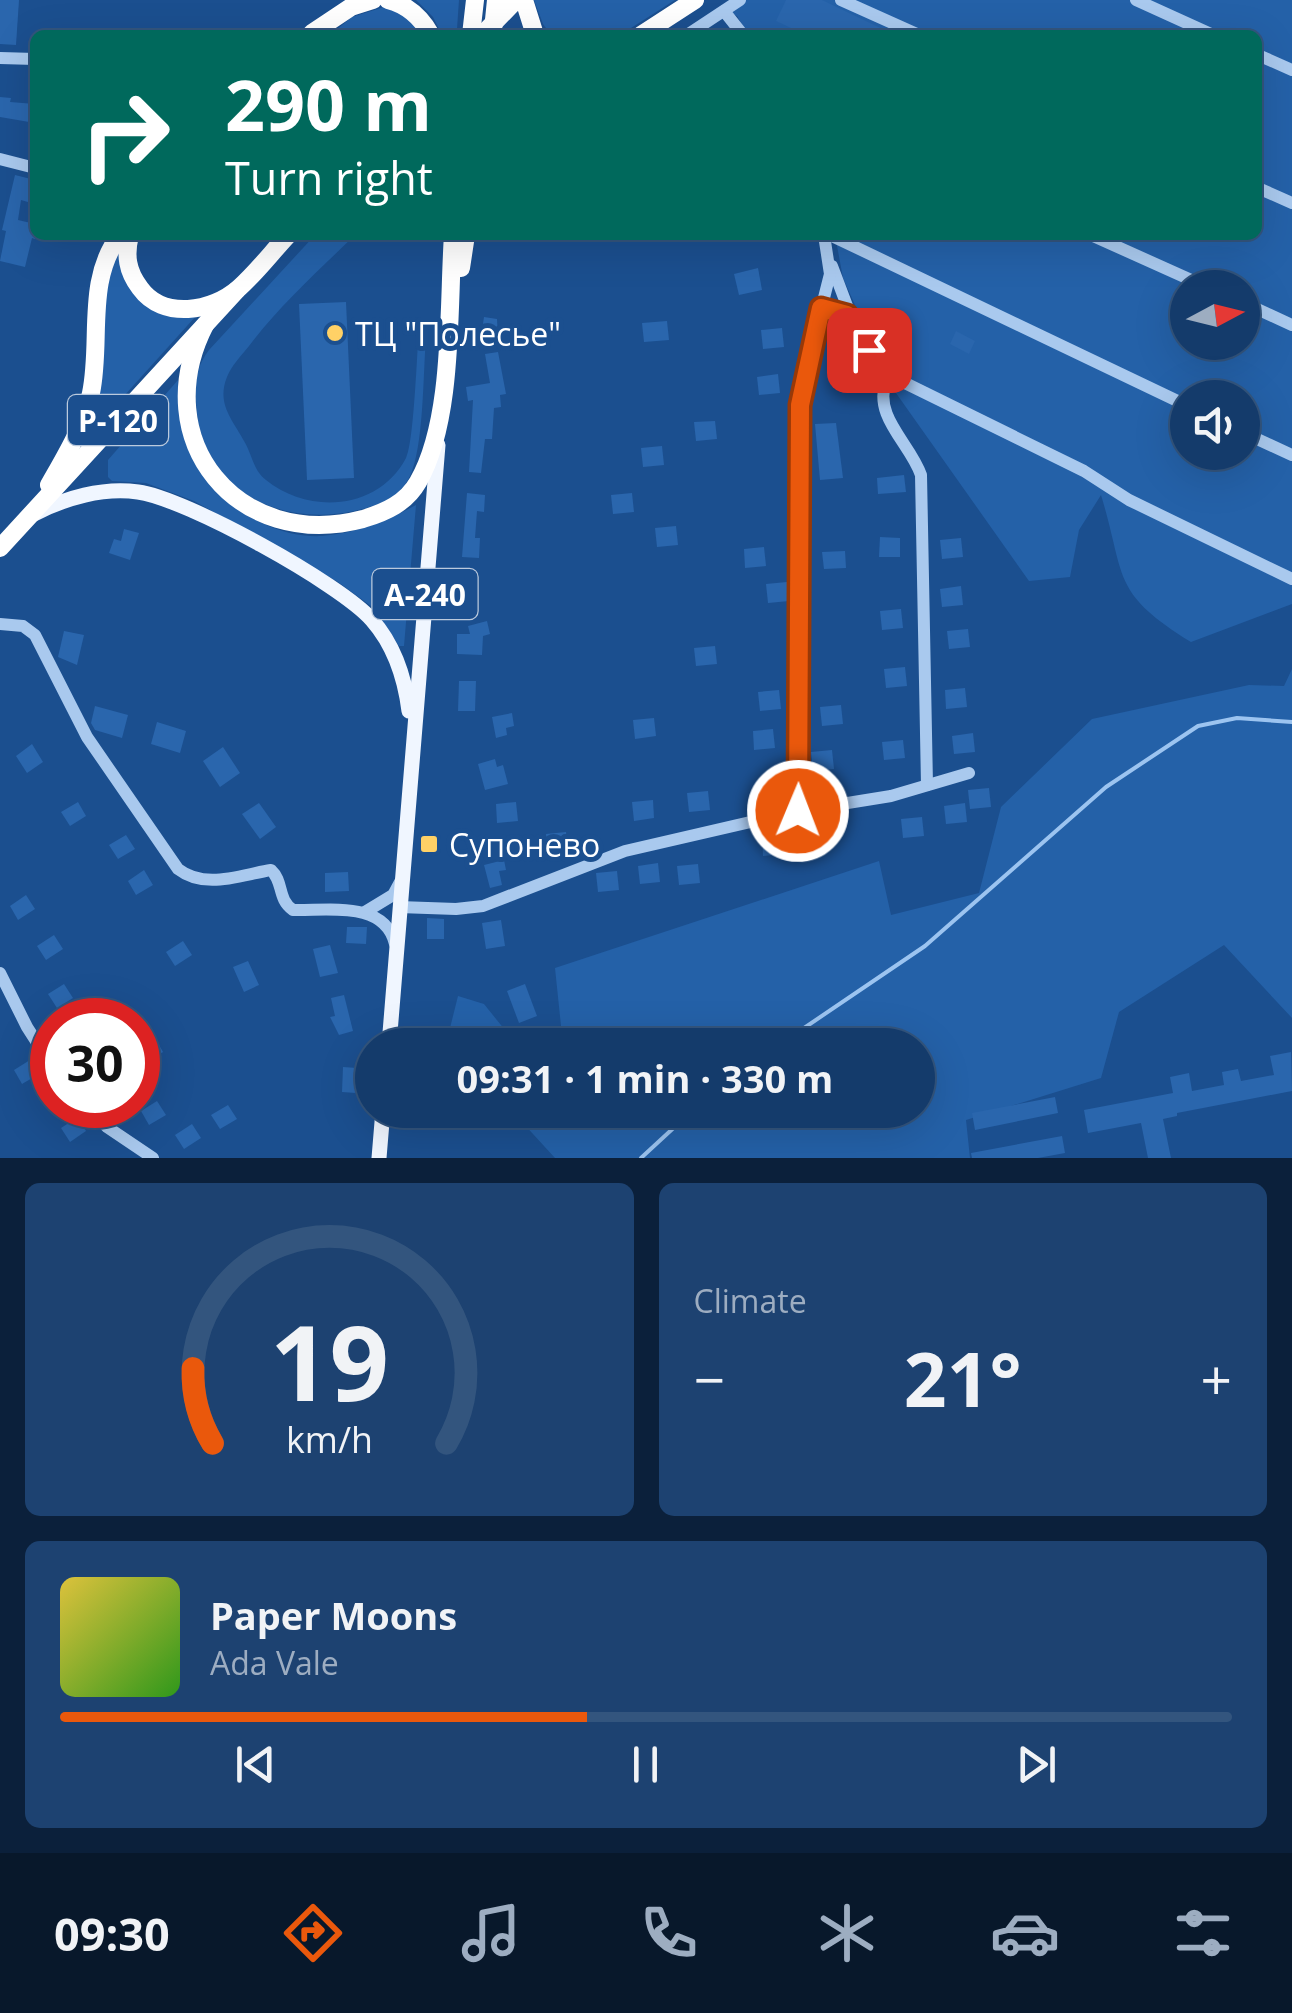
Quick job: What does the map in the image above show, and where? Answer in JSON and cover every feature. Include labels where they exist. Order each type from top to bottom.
[{"type":"highway","points":[[315,30],[342,0]]},
{"type":"highway","points":[[317,30],[351,7],[373,0]]},
{"type":"highway","points":[[388,0],[416,14],[427,30]]},
{"type":"highway","points":[[472,30],[475,0]]},
{"type":"highway","points":[[493,30],[496,0]]},
{"type":"highway","points":[[487,30],[520,0],[533,30]]},
{"type":"highway","points":[[649,30],[695,0]]},
{"type":"highway","points":[[30,516],[72,446],[86,409],[93,381],[100,284],[108,254],[117,240]]},
{"type":"highway","points":[[129,240],[126,258],[130,270],[142,291],[159,305],[194,308],[237,290]]},
{"type":"highway","name":"Р-120","points":[[0,548],[283,240]]},
{"type":"highway","name":"А-240","points":[[440,416],[453,240]]},
{"type":"highway","name":"А-240","points":[[444,372],[465,240]]},
{"type":"highway","points":[[206,325],[192,352],[185,392],[195,444],[220,484],[244,504],[270,518],[296,525],[323,526],[395,507],[419,481],[440,416]]},
{"type":"main road","name":"А-240","points":[[390,1028],[440,416]]},
{"type":"main road","points":[[30,516],[94,494],[125,490],[158,496],[208,517],[347,598],[374,621],[386,638],[402,676],[410,723],[410,772]]},
{"type":"main road","points":[[379,1158],[382,1128]]},
{"type":"street","points":[[695,30],[740,0]]},
{"type":"street","points":[[841,0],[908,30]]},
{"type":"street","points":[[1136,0],[1203,30]]},
{"type":"street","points":[[724,11],[739,30]]},
{"type":"street","points":[[1262,57],[1292,70]]},
{"type":"street","points":[[0,58],[30,59]]},
{"type":"street","points":[[0,159],[30,167]]},
{"type":"street","points":[[1262,190],[1292,203]]},
{"type":"street","points":[[798,811],[800,405],[830,274],[828,240]]},
{"type":"street","points":[[838,240],[1170,397]]},
{"type":"street","points":[[1102,240],[1170,270]]},
{"type":"street","points":[[830,259],[852,320],[886,381],[882,392],[887,418],[916,462],[924,505],[927,785]]},
{"type":"street","points":[[821,308],[838,310],[852,320]]},
{"type":"street","points":[[1260,310],[1292,325]]},
{"type":"street","points":[[886,381],[904,382],[1084,471],[1129,500],[1292,579]]},
{"type":"street","points":[[1260,440],[1292,454]]},
{"type":"street","points":[[0,624],[23,626],[34,636],[87,737],[178,869],[190,878],[207,882],[272,870],[281,898],[293,910],[365,912],[378,916],[390,929],[397,952]]},
{"type":"street","points":[[399,907],[456,910],[483,906],[625,851],[798,811],[891,796],[969,773]]},
{"type":"street","points":[[365,912],[392,895],[402,876]]},
{"type":"street","points":[[0,974],[30,1032]]},
{"type":"street","points":[[107,1128],[152,1158]]},
{"type":"shaded area","points":[[416,0],[459,0],[458,30],[440,30]]},
{"type":"shaded area","points":[[534,0],[675,0],[628,30],[547,30]]},
{"type":"shaded area","points":[[740,0],[1292,0],[1292,604],[1191,642],[1165,625],[1134,595],[1119,564],[1101,495],[1079,530],[1070,577],[1029,581],[891,386],[843,278],[836,240],[1262,240],[1262,30],[745,30],[737,16],[724,11]]},
{"type":"shaded area","points":[[384,7],[404,14],[418,30],[336,30],[352,17]]},
{"type":"shaded area","points":[[310,240],[350,240],[273,316],[234,365],[223,395],[255,467],[266,480],[302,499],[342,502],[361,497],[394,475],[406,458],[419,328],[424,328],[420,428],[415,463],[405,484],[379,504],[325,515],[296,513],[246,494],[210,456],[200,430],[196,386],[209,350]]},
{"type":"shaded area","points":[[120,246],[137,288],[153,309],[178,318],[196,316],[87,437],[84,436],[107,279]]},
{"type":"shaded area","points":[[178,380],[182,425],[197,465],[224,498],[262,523],[291,533],[322,536],[371,525],[416,505],[404,646],[399,646],[375,609],[338,582],[194,501],[146,483],[112,481],[108,477],[108,460]]},
{"type":"shaded area","points":[[1292,669],[1292,1018],[1224,945],[1119,1012],[1101,1078],[966,1120],[970,1158],[555,1158],[528,1128],[935,1128],[935,1028],[561,1028],[555,968],[879,861],[891,915],[979,893],[1001,807],[1092,719],[1249,685],[1284,686]]},
{"type":"shaded area","points":[[458,996],[484,1004],[503,1028],[450,1028]]},
{"type":"building","points":[[0,0],[19,0],[16,45],[0,44]]},
{"type":"building","points":[[786,0],[822,0],[885,30],[795,30],[776,21]]},
{"type":"building","points":[[0,97],[30,104],[30,122],[0,117]]},
{"type":"building","points":[[15,175],[30,179],[30,203],[21,200],[18,220],[30,223],[32,240],[25,267],[0,261],[6,231],[2,230]]},
{"type":"building","points":[[758,268],[762,290],[739,295],[734,274]]},
{"type":"building","points":[[346,302],[354,478],[307,480],[299,304]]},
{"type":"building","points":[[484,317],[497,319],[498,340],[481,337]]},
{"type":"building","points":[[667,321],[669,340],[644,342],[642,323]]},
{"type":"building","points":[[782,328],[784,347],[763,349],[761,330]]},
{"type":"building","points":[[956,331],[975,341],[969,354],[950,344]]},
{"type":"building","points":[[498,352],[506,394],[500,395],[501,407],[494,408],[492,439],[485,439],[481,473],[469,472],[473,400],[468,401],[466,387],[490,383],[485,354]]},
{"type":"building","points":[[778,374],[780,393],[759,395],[757,377]]},
{"type":"building","points":[[715,421],[717,439],[696,441],[694,422]]},
{"type":"building","points":[[836,423],[843,478],[820,480],[815,424]]},
{"type":"building","points":[[662,446],[664,465],[643,467],[641,448]]},
{"type":"building","points":[[904,475],[906,492],[878,494],[877,478]]},
{"type":"building","points":[[467,493],[485,495],[484,512],[477,511],[475,538],[480,538],[479,558],[462,557]]},
{"type":"building","points":[[632,493],[634,512],[613,514],[611,495]]},
{"type":"building","points":[[676,526],[678,545],[657,547],[655,528]]},
{"type":"building","points":[[124,529],[139,533],[130,560],[109,553],[114,539],[121,541]]},
{"type":"building","points":[[880,537],[900,538],[900,557],[879,557]]},
{"type":"building","points":[[961,538],[963,557],[942,559],[940,540]]},
{"type":"building","points":[[764,547],[766,566],[745,568],[744,549]]},
{"type":"building","points":[[845,551],[846,568],[824,569],[822,552]]},
{"type":"building","points":[[787,582],[789,601],[768,603],[766,584]]},
{"type":"building","points":[[961,586],[963,605],[942,607],[940,589]]},
{"type":"building","points":[[901,609],[903,628],[882,630],[880,611]]},
{"type":"building","points":[[487,621],[490,634],[483,636],[482,655],[457,654],[457,634],[470,634],[468,626]]},
{"type":"building","points":[[968,629],[970,647],[949,649],[947,631]]},
{"type":"building","points":[[64,631],[84,635],[77,665],[58,657]]},
{"type":"building","points":[[715,646],[717,664],[696,666],[694,648]]},
{"type":"building","points":[[905,667],[907,686],[886,688],[884,669]]},
{"type":"building","points":[[459,681],[476,681],[475,711],[458,711]]},
{"type":"building","points":[[965,688],[967,707],[946,709],[945,690]]},
{"type":"building","points":[[779,690],[781,709],[760,711],[758,692]]},
{"type":"building","points":[[841,705],[843,724],[822,726],[820,707]]},
{"type":"building","points":[[95,706],[128,715],[122,738],[95,730],[91,723]]},
{"type":"building","points":[[512,713],[514,726],[506,728],[507,735],[496,738],[492,717]]},
{"type":"building","points":[[654,718],[656,736],[635,739],[633,720]]},
{"type":"building","points":[[157,722],[186,731],[180,753],[151,744]]},
{"type":"building","points":[[773,729],[775,748],[754,750],[753,731]]},
{"type":"building","points":[[973,733],[975,752],[954,754],[952,736]]},
{"type":"building","points":[[903,740],[905,758],[884,760],[882,742]]},
{"type":"building","points":[[32,744],[43,762],[27,773],[16,756]]},
{"type":"building","points":[[223,747],[240,773],[220,787],[203,761]]},
{"type":"building","points":[[832,750],[834,769],[813,771],[811,752]]},
{"type":"building","points":[[495,759],[497,767],[503,765],[508,784],[485,790],[478,764]]},
{"type":"building","points":[[989,788],[991,807],[970,809],[968,790]]},
{"type":"building","points":[[708,791],[710,810],[689,812],[687,793]]},
{"type":"building","points":[[653,800],[654,818],[634,821],[632,802]]},
{"type":"building","points":[[78,802],[86,816],[70,826],[61,812]]},
{"type":"building","points":[[516,802],[518,821],[497,823],[496,804]]},
{"type":"building","points":[[259,803],[276,827],[260,839],[242,814]]},
{"type":"building","points":[[965,803],[967,822],[946,824],[944,806]]},
{"type":"building","points":[[922,817],[924,836],[903,838],[901,819]]},
{"type":"building","points":[[838,818],[840,837],[820,839],[818,820]]},
{"type":"building","points":[[566,832],[568,851],[548,853],[546,834]]},
{"type":"building","points":[[126,835],[135,849],[118,859],[109,845]]},
{"type":"building","points":[[783,835],[784,854],[763,856],[762,837]]},
{"type":"building","points":[[504,860],[506,870],[499,871],[502,885],[490,888],[484,865]]},
{"type":"building","points":[[658,863],[660,882],[640,884],[638,866]]},
{"type":"building","points":[[698,864],[700,883],[679,885],[677,866]]},
{"type":"building","points":[[144,870],[153,885],[136,895],[128,881]]},
{"type":"building","points":[[617,871],[619,890],[598,892],[596,873]]},
{"type":"building","points":[[348,872],[349,891],[325,892],[325,873]]},
{"type":"building","points":[[26,895],[35,909],[18,920],[10,906]]},
{"type":"building","points":[[427,918],[444,919],[444,939],[427,939]]},
{"type":"building","points":[[501,920],[505,946],[486,949],[482,923]]},
{"type":"building","points":[[347,927],[367,927],[366,944],[346,943]]},
{"type":"building","points":[[54,935],[63,949],[46,960],[37,946]]},
{"type":"building","points":[[183,941],[192,955],[175,966],[166,952]]},
{"type":"building","points":[[330,945],[338,973],[320,977],[313,949]]},
{"type":"building","points":[[248,961],[259,985],[244,992],[233,967]]},
{"type":"building","points":[[64,984],[73,998],[51,998],[48,994]]},
{"type":"building","points":[[525,984],[537,1016],[519,1023],[507,991]]},
{"type":"building","points":[[344,995],[353,1031],[339,1035],[330,1017],[335,1016],[331,998]]},
{"type":"building","points":[[1291,1052],[1292,1091],[1163,1119],[1171,1158],[1148,1158],[1141,1123],[1088,1133],[1084,1110],[1173,1093],[1170,1077],[1189,1073],[1192,1091],[1224,1085],[1222,1072],[1238,1069],[1241,1081],[1274,1075],[1270,1056]]},
{"type":"building","points":[[30,1060],[30,1079],[22,1084],[14,1070]]},
{"type":"building","points":[[343,1067],[355,1068],[355,1093],[342,1092]]},
{"type":"building","points":[[1055,1097],[1058,1113],[975,1130],[972,1113]]},
{"type":"building","points":[[228,1105],[237,1119],[220,1129],[211,1115]]},
{"type":"building","points":[[192,1124],[201,1138],[184,1149],[175,1135]]},
{"type":"building","points":[[61,1128],[84,1128],[86,1131],[70,1142]]},
{"type":"building","points":[[1062,1136],[1065,1153],[1038,1158],[972,1158],[971,1153]]},
{"type":"waterway","points":[[804,1028],[925,946],[1106,787],[1198,726],[1237,718],[1292,722]]},
{"type":"waterway","points":[[641,1158],[674,1128]]},
{"type":"place","name":"ТЦ \"Полесье\"","points":[[335,333]]},
{"type":"place","name":"Супонево","points":[[429,844]]},
{"type":"route","points":[[798,811],[800,405],[821,308],[847,315],[869,350]]}]
